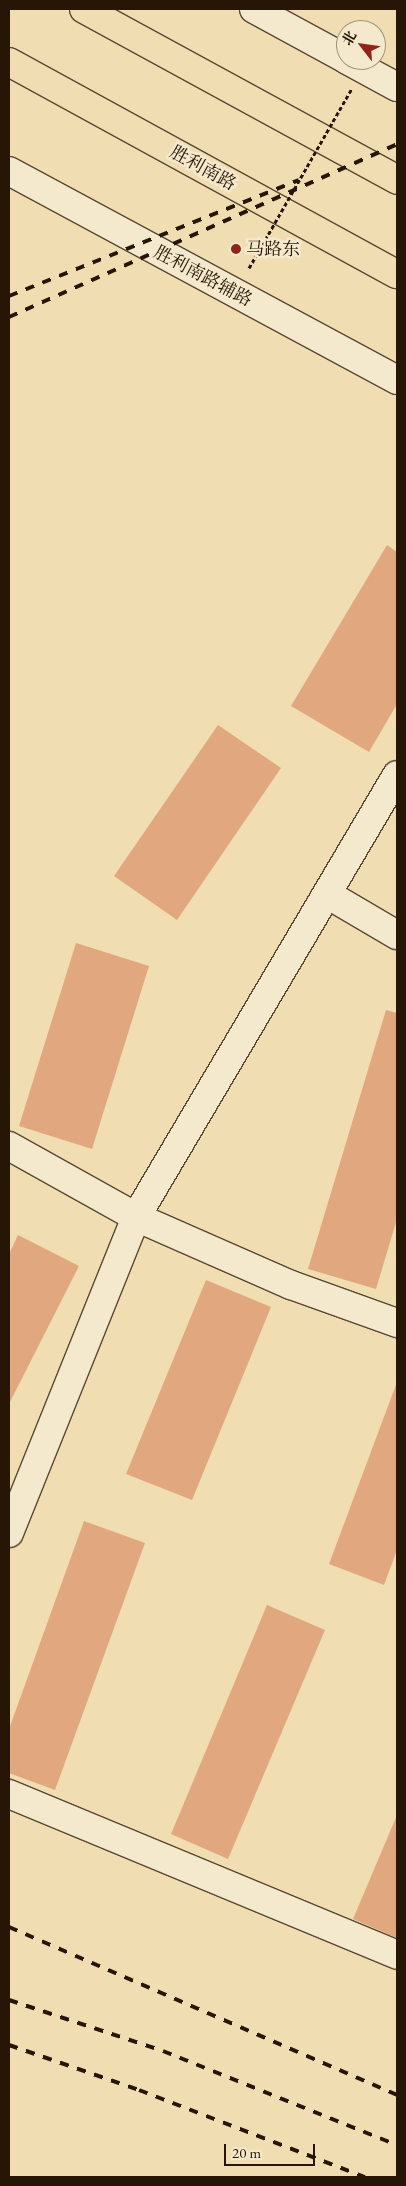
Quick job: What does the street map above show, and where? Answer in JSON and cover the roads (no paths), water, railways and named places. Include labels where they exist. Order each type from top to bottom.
[{"type":"highway","points":[[84,9],[397,180]]},
{"type":"highway","name":"胜利南路","points":[[9,62],[397,274]]},
{"type":"street","points":[[254,9],[336,54]]},
{"type":"street","points":[[366,70],[397,87]]},
{"type":"street","name":"胜利南路辅路","points":[[9,171],[397,380]]},
{"type":"street","points":[[9,1533],[136,1217],[397,775]]},
{"type":"street","points":[[327,894],[397,935]]},
{"type":"street","points":[[9,1146],[136,1217],[291,1285],[397,1323]]},
{"type":"street","points":[[9,1794],[397,1955]]},
{"type":"railway","points":[[9,317],[397,144]]},
{"type":"railway","points":[[9,296],[299,180]]},
{"type":"railway","points":[[9,1927],[397,2095]]},
{"type":"railway","points":[[9,2000],[163,2051],[397,2145]]},
{"type":"railway","points":[[9,2045],[139,2090],[365,2177]]},
{"type":"place","name":"马路东","points":[[236,249]]}]
